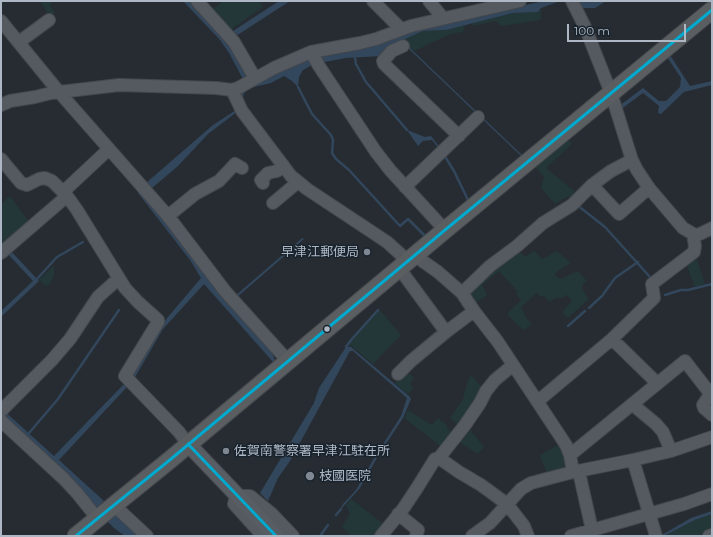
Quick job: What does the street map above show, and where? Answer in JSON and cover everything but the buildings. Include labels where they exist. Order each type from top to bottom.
[{"type":"highway","points":[[76,536],[712,10]]},
{"type":"main road","points":[[188,444],[236,496],[276,536]]},
{"type":"street","points":[[197,1],[234,42],[255,78]]},
{"type":"street","points":[[373,1],[396,31],[400,47],[383,61],[384,64],[459,136]]},
{"type":"street","points":[[429,1],[443,18]]},
{"type":"street","points":[[1,105],[10,101],[36,97],[51,92],[119,85],[216,88],[232,90],[295,58],[311,52],[360,43],[443,18],[520,1]]},
{"type":"street","points":[[572,1],[585,27],[611,93],[632,160],[637,170],[649,188],[683,228],[693,234],[700,234],[712,228]]},
{"type":"street","points":[[18,42],[49,20]]},
{"type":"street","points":[[1,22],[59,92],[168,216],[225,291],[288,361]]},
{"type":"street","points":[[311,52],[376,152],[405,187],[445,230]]},
{"type":"street","points":[[232,90],[240,109],[291,176],[307,189],[387,242],[407,261],[446,332]]},
{"type":"street","points":[[405,187],[478,117]]},
{"type":"street","points":[[1,253],[65,194],[109,149]]},
{"type":"street","points":[[1,159],[21,183],[27,185],[39,179],[45,178],[52,181],[65,194],[77,210],[118,279],[138,302],[156,318],[158,322],[125,376],[179,432],[188,444]]},
{"type":"street","points":[[462,293],[490,266],[517,246],[543,223],[572,205],[592,185],[611,171],[632,160]]},
{"type":"street","points":[[168,216],[195,194],[219,181],[235,164],[242,168]]},
{"type":"street","points":[[264,183],[261,180],[268,173],[277,171],[283,165]]},
{"type":"street","points":[[273,203],[298,182]]},
{"type":"street","points":[[592,185],[619,214],[649,188]]},
{"type":"street","points":[[538,402],[612,339],[654,298],[652,284],[694,252],[695,246],[693,234]]},
{"type":"street","points":[[407,261],[438,272],[462,293],[498,342],[566,445],[576,472],[592,530]]},
{"type":"street","points":[[2,410],[52,360],[70,339],[98,297],[118,279]]},
{"type":"street","points":[[398,374],[411,361],[474,311]]},
{"type":"street","points":[[612,339],[657,383]]},
{"type":"street","points":[[570,455],[685,361],[709,392],[703,405],[704,408],[712,415]]},
{"type":"street","points":[[380,536],[417,488],[435,459],[439,458],[465,425],[480,403],[486,391],[495,380],[513,365]]},
{"type":"street","points":[[632,404],[660,428],[671,451]]},
{"type":"street","points":[[1,421],[64,479],[97,518]]},
{"type":"street","points":[[472,536],[490,523],[521,489],[531,483],[671,451],[712,437]]},
{"type":"street","points":[[439,458],[507,504],[524,526],[528,536]]},
{"type":"street","points":[[633,460],[656,536]]},
{"type":"street","points":[[571,536],[712,494]]},
{"type":"street","points":[[263,536],[234,504],[236,496],[250,496],[272,514],[293,536]]},
{"type":"street","points":[[115,504],[118,509],[147,536]]},
{"type":"street","points":[[398,514],[418,530],[416,536]]},
{"type":"shaded area","points":[[40,1],[53,1],[50,5],[55,13],[50,17]]},
{"type":"shaded area","points":[[223,1],[259,1],[263,7],[229,31],[210,11]]},
{"type":"shaded area","points":[[541,8],[541,19],[535,21],[501,26],[496,21],[473,26],[472,23],[513,13],[538,12]]},
{"type":"shaded area","points":[[465,25],[463,32],[450,34],[417,50],[412,50],[405,39],[423,31],[446,30]]},
{"type":"shaded area","points":[[567,139],[572,144],[546,168],[578,194],[573,199],[569,196],[555,204],[541,188],[544,177],[534,166]]},
{"type":"shaded area","points":[[10,196],[30,223],[1,245],[1,204]]},
{"type":"shaded area","points":[[517,249],[525,257],[534,251],[543,259],[557,251],[571,263],[556,272],[555,275],[560,279],[578,271],[587,281],[583,284],[582,289],[589,299],[568,318],[562,312],[572,301],[567,295],[560,299],[558,297],[549,302],[544,296],[540,297],[537,293],[521,307],[526,318],[532,324],[523,330],[507,314],[521,300],[516,294],[518,292],[499,271],[482,285],[487,295],[473,305],[467,289]]},
{"type":"shaded area","points":[[695,254],[705,284],[695,287],[685,261]]},
{"type":"shaded area","points":[[54,265],[54,276],[50,283],[46,286],[39,280]]},
{"type":"shaded area","points":[[379,309],[401,335],[373,364],[349,344]]},
{"type":"shaded area","points":[[406,370],[414,378],[410,384],[413,389],[408,394],[395,383]]},
{"type":"shaded area","points":[[471,375],[484,390],[460,427],[450,418],[463,399],[467,383]]},
{"type":"shaded area","points":[[408,410],[432,425],[438,418],[448,426],[446,428],[455,434],[443,448],[404,418]]},
{"type":"shaded area","points":[[467,426],[484,447],[478,454],[456,440]]},
{"type":"shaded area","points":[[562,443],[569,462],[566,468],[547,474],[540,455]]},
{"type":"shaded area","points":[[351,499],[385,525],[378,536],[351,536],[342,527],[350,514],[346,505]]},
{"type":"shaded area","points":[[712,514],[712,530],[697,536],[664,536],[695,520]]},
{"type":"water","points":[[183,1],[190,1],[225,39],[248,75],[244,81],[220,40]]},
{"type":"water","points":[[279,1],[290,1],[236,36],[233,31]]},
{"type":"water","points":[[544,1],[560,1],[541,8],[538,12],[513,13],[446,30],[423,31],[405,39],[412,50],[523,156],[522,157],[410,50],[404,39],[381,56],[346,58],[314,64],[303,70],[299,77],[298,87],[284,76],[271,83],[254,87],[245,92],[243,96],[246,105],[208,134],[178,166],[145,194],[271,349],[275,361],[273,362],[204,284],[163,329],[134,379],[128,383],[127,387],[59,460],[104,501],[97,507],[71,479],[3,417],[2,409],[54,456],[129,380],[162,324],[201,278],[190,260],[138,193],[139,189],[213,125],[242,106],[239,94],[306,58],[415,29]]},
{"type":"water","points":[[576,1],[606,1],[595,8],[579,8]]},
{"type":"water","points":[[670,55],[690,86],[712,81],[712,85],[684,92],[661,114],[658,113],[659,106],[643,93],[620,110],[619,106],[643,88],[659,101],[666,101],[680,87],[681,78],[667,57]]},
{"type":"water","points":[[407,130],[425,137],[431,136],[441,149],[440,150],[432,140],[423,141],[418,146]]},
{"type":"water","points":[[302,238],[304,239],[236,298],[235,296]]},
{"type":"water","points":[[10,250],[39,281],[1,317],[1,311],[33,281],[7,253]]},
{"type":"water","points":[[346,347],[351,347],[409,396],[411,399],[403,418],[378,456],[360,488],[340,509],[356,490],[401,416],[407,398],[353,351],[350,351],[290,461],[278,478],[268,501],[260,493],[314,403],[319,388]]},
{"type":"water","points":[[712,511],[712,514],[695,520],[664,536],[660,536],[691,518]]},
{"type":"water","points":[[116,514],[141,536],[125,536],[114,528],[107,521]]},
{"type":"waterway","points":[[355,58],[356,64],[366,82],[407,130]]},
{"type":"waterway","points":[[298,87],[312,114],[331,135],[333,140],[332,153],[336,159],[349,170],[400,226],[408,219],[425,236]]},
{"type":"waterway","points":[[444,155],[454,171],[468,200]]},
{"type":"waterway","points":[[577,205],[605,227],[650,277]]},
{"type":"waterway","points":[[37,279],[57,257],[83,242]]},
{"type":"waterway","points":[[589,308],[602,296],[615,278],[638,262]]},
{"type":"waterway","points":[[665,295],[681,290],[688,290],[712,284]]},
{"type":"waterway","points":[[29,433],[58,399],[119,310]]},
{"type":"waterway","points":[[346,347],[378,310]]},
{"type":"waterway","points":[[568,326],[585,311]]},
{"type":"waterway","points":[[336,515],[341,509]]},
{"type":"waterway","points":[[320,536],[328,525]]},
{"type":"transit line","points":[[76,536],[171,459],[445,230],[712,10]]},
{"type":"transit line","points":[[188,444],[276,536]]},
{"type":"place","name":"早津江郵便局","points":[[367,252]]},
{"type":"place","name":"佐賀南警察署早津江駐在所","points":[[226,451]]},
{"type":"place","name":"枝國医院","points":[[310,476]]}]
